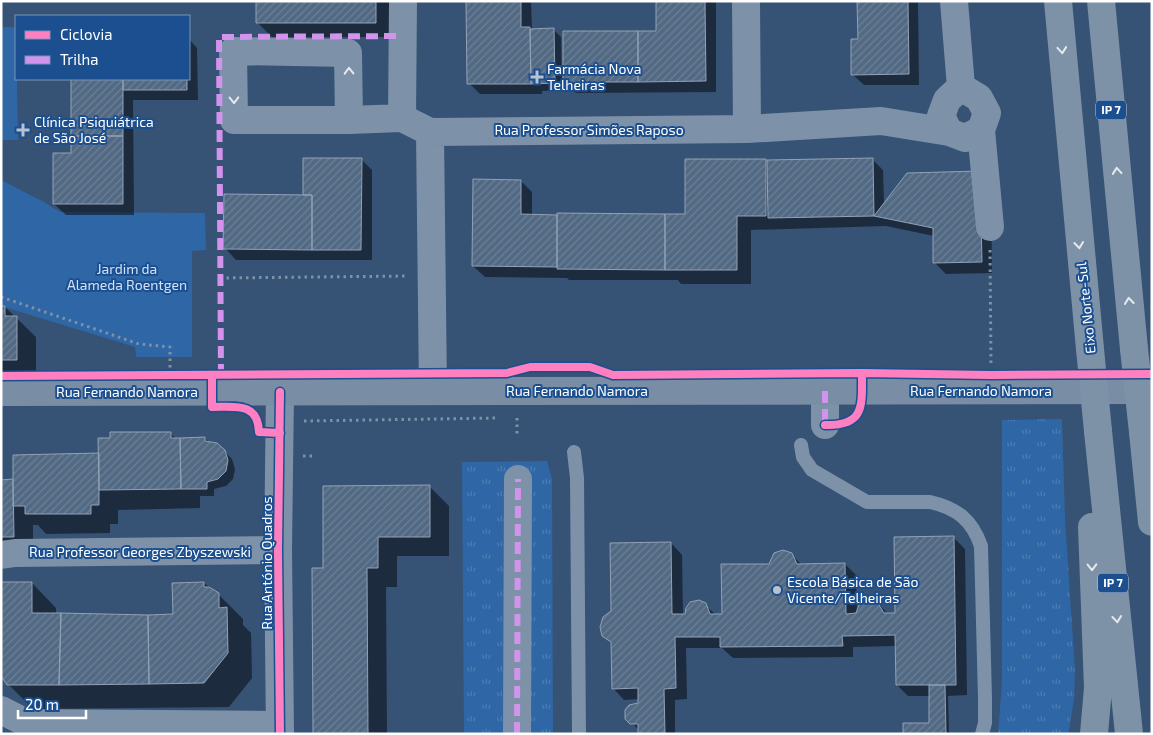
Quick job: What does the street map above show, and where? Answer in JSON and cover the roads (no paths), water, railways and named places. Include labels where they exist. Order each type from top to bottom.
[{"type":"highway","name":"Eixo Norte-Sul","points":[[1058,1],[1090,349],[1093,431],[1129,734]]},
{"type":"highway","name":"IP 7","points":[[1101,1],[1134,349],[1147,425],[1152,522]]},
{"type":"highway","points":[[1093,431],[1092,582],[1098,704],[1094,734]]},
{"type":"street","points":[[402,118],[403,1]]},
{"type":"street","points":[[746,1],[747,129]]},
{"type":"street","points":[[949,132],[941,116],[954,93],[954,1]]},
{"type":"street","points":[[349,120],[348,53],[233,51],[234,120],[349,120],[402,118],[430,132],[433,392]]},
{"type":"street","points":[[954,93],[979,98],[987,113],[981,130],[990,227]]},
{"type":"street","name":"Rua Professor Simões Raposo","points":[[881,121],[954,93]]},
{"type":"street","name":"Rua Professor Simões Raposo","points":[[430,132],[747,129],[881,121],[949,132],[965,138],[981,130]]},
{"type":"street","name":"Rua Fernando Namora","points":[[1,392],[991,392],[1152,390]]},
{"type":"street","points":[[825,391],[825,425]]},
{"type":"street","name":"Rua António Quadros","points":[[280,392],[278,550],[280,730]]},
{"type":"street","points":[[517,734],[518,479]]},
{"type":"street","name":"Rua Professor Georges Zbyszewski","points":[[1,555],[15,553],[278,550]]},
{"type":"street","points":[[1,710],[37,729],[280,730]]},
{"type":"lane","points":[[800,445],[803,457],[812,470],[867,502],[930,502],[941,505],[956,511],[977,533],[981,546],[984,698],[982,734]]},
{"type":"lane","points":[[574,452],[577,478],[579,734]]},
{"type":"place","name":"Farmácia Nova Telheiras","points":[[537,77]]},
{"type":"place","name":"Clínica Psiquiátrica de São José","points":[[23,130]]},
{"type":"place","name":"Escola Básica de São Vicente/Telheiras","points":[[777,590]]},
{"type":"park label","name":"Jardim da Alameda Roentgen","points":[[127,278]]}]
